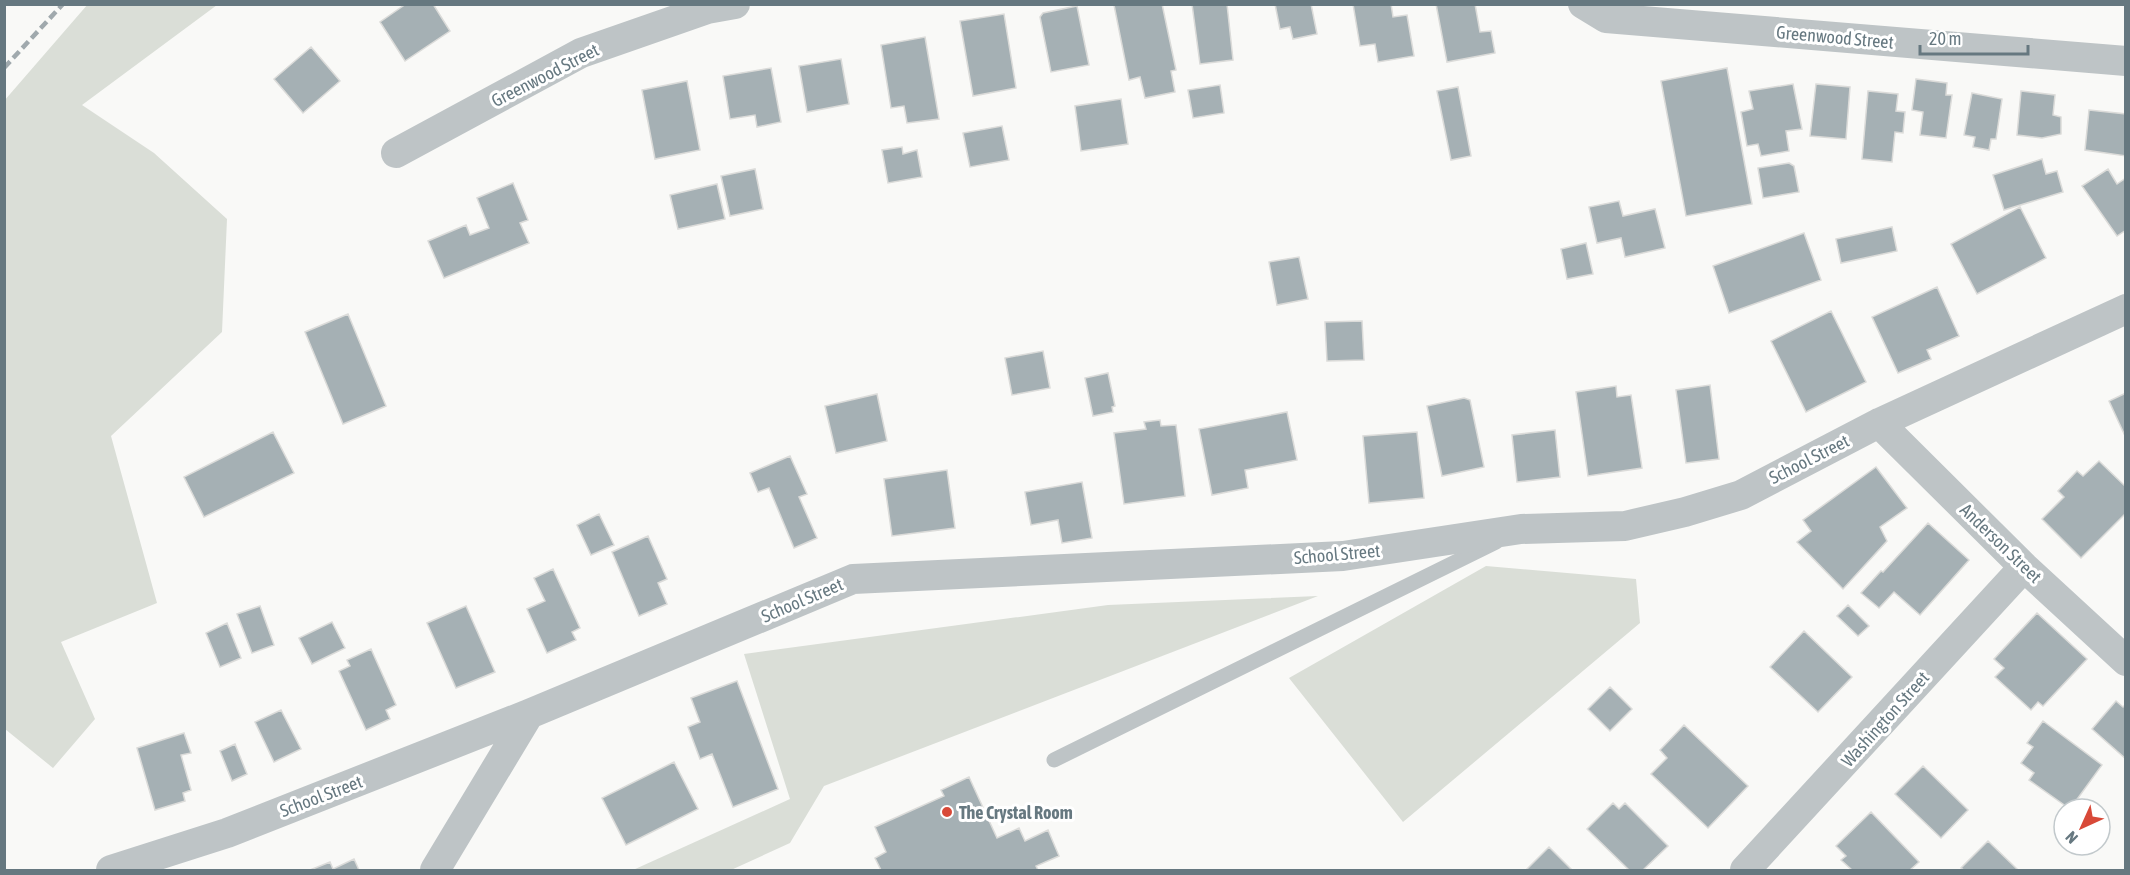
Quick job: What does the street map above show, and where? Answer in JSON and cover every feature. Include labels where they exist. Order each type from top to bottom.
[{"type":"street","name":"Greenwood Street","points":[[396,153],[580,53],[706,9],[735,4]]},
{"type":"street","name":"Greenwood Street","points":[[1583,4],[1606,18],[2126,62]]},
{"type":"street","name":"School Street","points":[[111,870],[227,833],[529,714],[853,579],[1343,556],[1521,530],[1625,526],[1741,495],[1879,423],[2126,309]]},
{"type":"street","name":"Anderson Street","points":[[1879,423],[2024,567],[2126,661]]},
{"type":"street","name":"Washington Street","points":[[1745,870],[2024,567]]},
{"type":"street","points":[[435,870],[529,714]]},
{"type":"lane","points":[[1054,760],[1521,530]]},
{"type":"shaded area","points":[[88,4],[217,5],[82,105],[154,153],[227,219],[222,332],[111,436],[157,603],[61,642],[95,719],[53,768],[5,729],[4,101]]},
{"type":"shaded area","points":[[1486,566],[1636,579],[1640,623],[1403,822],[1289,678]]},
{"type":"shaded area","points":[[1318,596],[824,786],[790,843],[731,870],[633,870],[790,799],[744,654],[1108,605]]},
{"type":"building","points":[[406,4],[433,4],[450,31],[405,61],[380,22]]},
{"type":"building","points":[[1162,4],[1176,70],[1171,71],[1175,92],[1145,98],[1140,77],[1129,80],[1114,5]]},
{"type":"building","points":[[1192,4],[1227,4],[1233,60],[1200,64]]},
{"type":"building","points":[[1275,4],[1311,4],[1317,34],[1293,39],[1290,27],[1280,29]]},
{"type":"building","points":[[1353,4],[1391,4],[1393,17],[1407,15],[1414,56],[1378,62],[1375,44],[1360,46]]},
{"type":"building","points":[[1436,4],[1475,4],[1480,32],[1491,31],[1495,53],[1447,62]]},
{"type":"building","points":[[1077,6],[1089,65],[1051,72],[1040,17],[1043,13]]},
{"type":"building","points":[[1004,14],[1016,88],[973,96],[960,21]]},
{"type":"building","points":[[925,37],[939,119],[907,123],[904,106],[891,108],[881,45]]},
{"type":"building","points":[[311,47],[340,81],[303,113],[274,79]]},
{"type":"building","points":[[841,59],[849,104],[807,112],[799,66]]},
{"type":"building","points":[[771,68],[781,122],[757,127],[755,115],[730,119],[723,76]]},
{"type":"building","points":[[1727,68],[1752,204],[1686,216],[1661,81]]},
{"type":"building","points":[[1916,79],[1947,83],[1946,95],[1952,95],[1946,138],[1920,135],[1923,112],[1912,110]]},
{"type":"building","points":[[687,81],[700,150],[655,159],[642,90]]},
{"type":"building","points":[[1793,84],[1802,129],[1786,131],[1789,151],[1761,156],[1758,144],[1747,146],[1741,112],[1753,109],[1749,91]]},
{"type":"building","points":[[1816,84],[1850,87],[1846,139],[1810,136]]},
{"type":"building","points":[[1220,85],[1224,113],[1193,118],[1188,90]]},
{"type":"building","points":[[1458,87],[1471,156],[1451,160],[1437,91]]},
{"type":"building","points":[[1868,91],[1898,94],[1896,111],[1905,112],[1903,133],[1895,132],[1892,162],[1862,159]]},
{"type":"building","points":[[2021,91],[2055,95],[2053,115],[2061,117],[2061,134],[2042,138],[2017,135]]},
{"type":"building","points":[[1972,93],[2002,99],[1996,139],[1991,139],[1989,150],[1973,147],[1975,137],[1964,135]]},
{"type":"building","points":[[1121,99],[1128,144],[1081,151],[1075,106]]},
{"type":"building","points":[[2089,110],[2126,114],[2126,156],[2085,150]]},
{"type":"building","points":[[1002,126],[1009,160],[970,167],[963,133]]},
{"type":"building","points":[[902,147],[903,154],[917,150],[922,177],[888,183],[882,150]]},
{"type":"building","points":[[2042,159],[2046,174],[2057,171],[2063,192],[2004,210],[1993,175]]},
{"type":"building","points":[[1789,163],[1794,166],[1799,192],[1763,198],[1758,168]]},
{"type":"building","points":[[755,169],[763,209],[730,216],[721,176]]},
{"type":"building","points":[[2108,169],[2117,184],[2126,178],[2126,230],[2117,236],[2082,186]]},
{"type":"building","points":[[513,183],[528,220],[520,223],[529,243],[444,278],[428,241],[466,225],[470,235],[489,228],[477,198]]},
{"type":"building","points":[[717,184],[725,219],[678,229],[670,195]]},
{"type":"building","points":[[1619,201],[1623,216],[1655,209],[1665,248],[1625,257],[1621,238],[1597,243],[1589,207]]},
{"type":"building","points":[[2020,207],[2046,258],[1977,294],[1951,244]]},
{"type":"building","points":[[1892,227],[1897,251],[1841,263],[1836,239]]},
{"type":"building","points":[[1804,233],[1821,280],[1729,313],[1713,266]]},
{"type":"building","points":[[1586,243],[1593,274],[1567,279],[1561,249]]},
{"type":"building","points":[[1299,257],[1308,299],[1277,305],[1269,262]]},
{"type":"building","points":[[1937,287],[1959,336],[1927,350],[1931,359],[1898,373],[1872,317]]},
{"type":"building","points":[[1831,311],[1866,382],[1806,412],[1771,341]]},
{"type":"building","points":[[348,314],[386,406],[343,424],[305,332]]},
{"type":"building","points":[[1362,321],[1364,360],[1327,361],[1325,322]]},
{"type":"building","points":[[1043,351],[1050,388],[1012,395],[1005,358]]},
{"type":"building","points":[[1108,373],[1115,406],[1112,407],[1113,412],[1093,416],[1085,378]]},
{"type":"building","points":[[1710,385],[1719,459],[1686,463],[1676,390]]},
{"type":"building","points":[[1616,386],[1617,397],[1631,395],[1642,468],[1588,476],[1576,392]]},
{"type":"building","points":[[2126,393],[2126,438],[2109,401]]},
{"type":"building","points":[[877,394],[887,441],[836,453],[825,406]]},
{"type":"building","points":[[1464,398],[1470,400],[1484,467],[1442,476],[1427,406]]},
{"type":"building","points":[[1287,412],[1297,460],[1245,470],[1248,488],[1212,495],[1199,429]]},
{"type":"building","points":[[1160,420],[1161,426],[1176,425],[1185,496],[1124,504],[1114,433],[1146,429],[1144,422]]},
{"type":"building","points":[[1555,430],[1560,477],[1517,482],[1512,435]]},
{"type":"building","points":[[273,432],[294,473],[204,517],[184,477]]},
{"type":"building","points":[[1417,432],[1424,498],[1369,503],[1363,436]]},
{"type":"building","points":[[790,456],[807,494],[799,497],[817,538],[794,548],[769,488],[758,492],[750,473]]},
{"type":"building","points":[[2099,461],[2126,487],[2126,513],[2081,558],[2042,519],[2064,497],[2058,491],[2077,471],[2083,476]]},
{"type":"building","points":[[1876,467],[1907,508],[1880,527],[1887,541],[1843,589],[1797,542],[1811,531],[1803,520]]},
{"type":"building","points":[[947,470],[955,528],[892,536],[884,479]]},
{"type":"building","points":[[1082,482],[1092,538],[1062,543],[1058,520],[1031,525],[1025,492]]},
{"type":"building","points":[[599,514],[614,545],[591,555],[577,525]]},
{"type":"building","points":[[1928,523],[1969,560],[1920,615],[1894,592],[1879,608],[1861,593]]},
{"type":"building","points":[[648,536],[667,579],[658,583],[667,604],[639,616],[612,552]]},
{"type":"building","points":[[553,569],[580,628],[572,632],[576,640],[547,653],[527,609],[545,601],[534,578]]},
{"type":"building","points":[[1848,605],[1869,626],[1858,636],[1837,616]]},
{"type":"building","points":[[260,606],[274,645],[252,653],[237,614]]},
{"type":"building","points":[[466,606],[495,672],[456,688],[427,623]]},
{"type":"building","points":[[2037,613],[2087,659],[2043,706],[2038,702],[2031,710],[1995,677],[2004,668],[1994,659]]},
{"type":"building","points":[[332,622],[345,648],[312,664],[299,638]]},
{"type":"building","points":[[227,623],[241,658],[220,667],[206,633]]},
{"type":"building","points":[[1804,631],[1852,677],[1818,712],[1770,667]]},
{"type":"building","points":[[371,649],[396,705],[386,710],[390,719],[366,730],[339,671],[350,666],[347,660]]},
{"type":"building","points":[[737,681],[778,789],[733,807],[712,754],[700,759],[688,727],[700,722],[691,698]]},
{"type":"building","points":[[1610,687],[1632,709],[1610,731],[1588,709]]},
{"type":"building","points":[[2116,701],[2123,707],[2126,704],[2126,759],[2092,729]]},
{"type":"building","points":[[281,710],[301,749],[274,762],[255,722]]},
{"type":"building","points":[[2043,721],[2102,765],[2079,797],[2053,797],[2029,780],[2034,773],[2021,763],[2033,747],[2027,743]]},
{"type":"building","points":[[1684,725],[1748,786],[1708,828],[1651,774],[1667,758],[1660,750]]},
{"type":"building","points":[[184,733],[191,753],[181,755],[191,790],[183,793],[185,801],[155,810],[137,748]]},
{"type":"building","points":[[235,744],[247,774],[232,781],[220,751]]},
{"type":"building","points":[[674,762],[698,809],[626,845],[602,798]]},
{"type":"building","points":[[1923,766],[1968,810],[1941,838],[1895,794]]},
{"type":"building","name":"The Crystal Room","points":[[969,777],[997,838],[1019,828],[1025,841],[1048,830],[1059,856],[1036,866],[1038,870],[881,870],[875,858],[886,852],[875,827],[944,796],[941,790]]},
{"type":"building","points":[[1613,803],[1619,809],[1625,803],[1668,846],[1643,870],[1629,870],[1587,829]]},
{"type":"building","points":[[1871,812],[1919,862],[1910,870],[1852,870],[1841,860],[1846,856],[1836,846]]},
{"type":"building","points":[[1988,841],[2018,870],[1964,870],[1961,868]]},
{"type":"building","points":[[1549,847],[1572,870],[1526,870]]},
{"type":"building","points":[[354,859],[359,870],[310,870],[330,862],[333,869]]},
{"type":"railway","points":[[4,68],[63,4]]},
{"type":"place","name":"The Crystal Room","points":[[947,812]]}]
